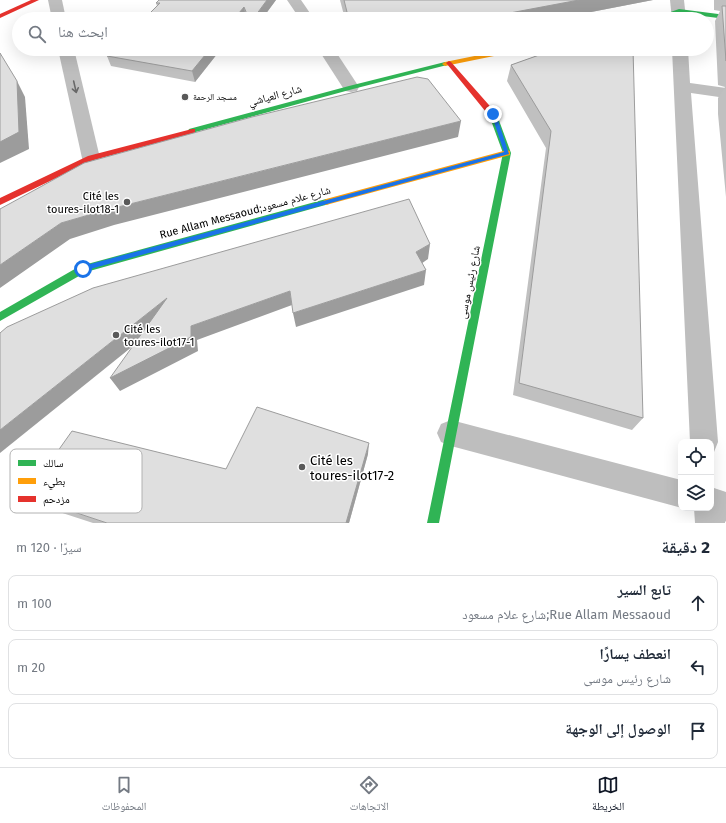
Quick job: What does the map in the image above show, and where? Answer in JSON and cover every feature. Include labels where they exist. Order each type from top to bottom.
[{"type":"street","points":[[0,16],[36,0]]},
{"type":"street","points":[[55,0],[58,12]]},
{"type":"street","points":[[294,0],[302,12]]},
{"type":"street","points":[[678,10],[692,12]]},
{"type":"street","points":[[714,15],[726,17]]},
{"type":"street","points":[[68,56],[91,158]]},
{"type":"street","points":[[331,56],[351,87]]},
{"type":"street","name":"شارع العياشي","points":[[0,202],[91,158],[351,87],[484,56]]},
{"type":"street","points":[[680,56],[704,439]]},
{"type":"street","points":[[450,63],[493,114],[507,153]]},
{"type":"street","points":[[682,87],[726,93]]},
{"type":"street","name":"Rue Allam Messaoud;شارع علام مسعود","points":[[0,317],[83,269],[507,153]]},
{"type":"street","name":"شارع رئيس موسى","points":[[433,523],[507,153]]},
{"type":"street","points":[[451,433],[678,493]]},
{"type":"street","points":[[714,503],[726,506]]},
{"type":"street","points":[[709,511],[710,523]]},
{"type":"building","points":[[159,0],[267,0],[258,12],[246,12],[244,7],[240,12],[151,12],[160,3],[156,3]]},
{"type":"building","points":[[344,0],[579,0],[515,12],[347,12]]},
{"type":"building","points":[[722,6],[726,6],[726,61]]},
{"type":"building","points":[[0,53],[17,81],[19,132],[0,142]]},
{"type":"building","points":[[107,56],[204,56],[192,71]]},
{"type":"building","points":[[536,56],[633,56],[643,418],[519,383],[551,131],[511,65]]},
{"type":"building","name":"Cité les toures-ilot18-1","points":[[417,77],[428,79],[461,121],[106,210],[61,223],[0,265],[0,209],[84,163],[252,117]]},
{"type":"building","name":"Cité les toures-ilot17-1","points":[[409,199],[430,244],[416,252],[426,270],[293,313],[290,291],[191,326],[191,337],[110,378],[167,298],[0,430],[0,333],[7,327],[93,288]]},
{"type":"building","name":"Cité les toures-ilot17-2","points":[[257,407],[369,443],[346,523],[107,523],[77,513],[142,513],[142,449],[59,449],[72,431],[226,469]]},
{"type":"traffic: fast","points":[[676,12],[687,12]]},
{"type":"traffic: fast","points":[[714,15],[726,17]]},
{"type":"traffic: fast","points":[[192,131],[351,87],[445,64]]},
{"type":"traffic: fast","points":[[433,523],[507,153],[493,115]]},
{"type":"traffic: fast","points":[[0,317],[83,269],[326,202]]},
{"type":"traffic: slow","points":[[445,64],[484,56]]},
{"type":"traffic: slow","points":[[326,202],[507,153]]},
{"type":"traffic: jam","points":[[0,16],[36,0]]},
{"type":"traffic: jam","points":[[449,63],[493,115]]},
{"type":"traffic: jam","points":[[0,202],[91,158],[192,131]]},
{"type":"place","name":"مسجد الرحمة","points":[[185,97]]},
{"type":"place","name":"Cité les toures-ilot18-1","points":[[127,202]]},
{"type":"place","name":"Cité les toures-ilot17-1","points":[[116,335]]},
{"type":"place","name":"Cité les toures-ilot17-2","points":[[302,467]]},
{"type":"route","points":[[83,269],[507,153],[493,114]]}]
